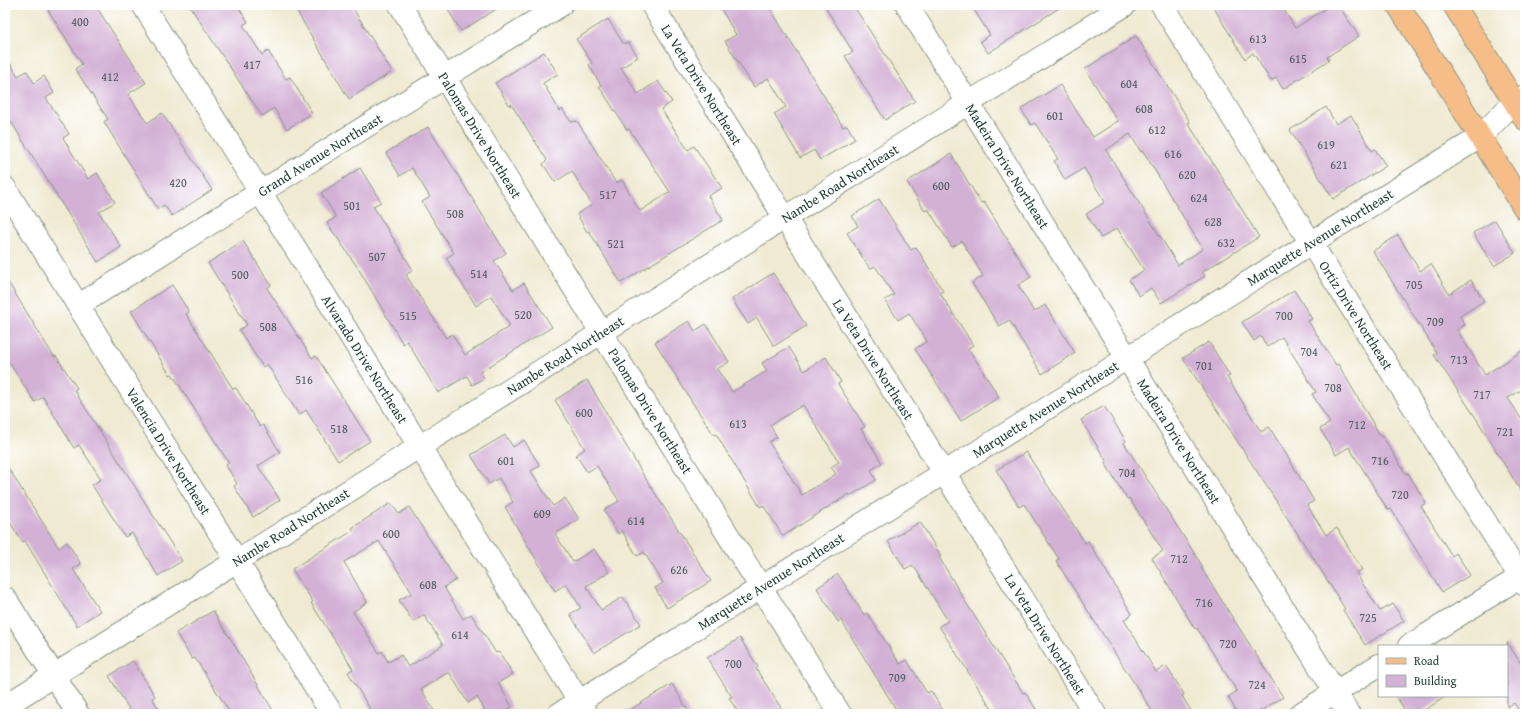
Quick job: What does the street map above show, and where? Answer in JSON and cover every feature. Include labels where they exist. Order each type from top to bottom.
[{"type":"main road","points":[[1398,5],[1525,209]]},
{"type":"main road","points":[[1454,5],[1521,106]]},
{"type":"street","name":"Alvarado Drive Northeast","points":[[143,5],[262,192],[418,446],[583,707]]},
{"type":"street","name":"Palomas Drive Northeast","points":[[400,5],[601,332],[840,714]]},
{"type":"street","name":"Grand Avenue Northeast","points":[[79,305],[561,5]]},
{"type":"street","name":"La Veta Drive Northeast","points":[[652,5],[1095,714]]},
{"type":"street","name":"Madeira Drive Northeast","points":[[907,5],[1348,714]]},
{"type":"street","name":"Nambe Road Northeast","points":[[5,706],[418,446],[786,218],[1125,5]]},
{"type":"street","name":"Ortiz Drive Northeast","points":[[1162,5],[1523,579]]},
{"type":"street","name":"Marquette Avenue Northeast","points":[[558,714],[583,707],[761,587],[1480,137],[1521,106]]},
{"type":"street","name":"Valencia Drive Northeast","points":[[5,188],[332,714]]},
{"type":"street","points":[[1411,645],[1523,579]]},
{"type":"street","points":[[5,598],[78,714]]},
{"type":"street","points":[[1300,714],[1378,666]]},
{"type":"building","points":[[45,5],[95,5],[146,83],[128,94],[147,123],[162,113],[212,190],[172,216],[164,205],[158,209],[104,122],[108,119],[75,69],[82,64]]},
{"type":"building","points":[[189,5],[237,5],[248,22],[243,25],[262,55],[268,51],[286,79],[290,77],[312,113],[287,129],[274,108],[262,116]]},
{"type":"building","points":[[293,5],[351,5],[392,72],[349,99]]},
{"type":"building","points":[[445,5],[503,5],[461,31]]},
{"type":"building","points":[[719,5],[768,5],[843,127],[847,125],[855,139],[820,160],[814,150],[800,158],[774,114],[786,107],[768,78],[754,87],[725,41],[736,35]]},
{"type":"building","points":[[824,5],[853,5],[915,101],[885,120],[845,56],[853,52]]},
{"type":"building","points":[[971,5],[1064,5],[988,53],[980,41],[990,35]]},
{"type":"building","points":[[1212,5],[1281,5],[1295,28],[1331,5],[1338,5],[1359,36],[1327,57],[1329,60],[1283,89],[1276,78],[1271,81],[1253,53],[1245,59]]},
{"type":"building","points":[[608,19],[623,43],[629,43],[638,57],[621,68],[638,94],[658,81],[672,102],[661,109],[688,150],[694,146],[722,188],[708,196],[723,220],[621,283],[589,231],[587,232],[577,214],[592,205],[572,171],[555,182],[543,164],[547,160],[511,104],[510,106],[495,83],[544,52],[558,74],[543,83],[560,111],[562,109],[571,122],[577,121],[616,183],[622,180],[640,211],[670,192],[629,129],[627,130],[599,86],[601,85],[589,65],[592,63],[576,39]]},
{"type":"building","points":[[1136,36],[1259,237],[1202,272],[1205,276],[1161,303],[1151,288],[1139,296],[1129,280],[1144,270],[1117,228],[1101,238],[1086,214],[1105,202],[1084,168],[1065,180],[1054,161],[1058,159],[1035,123],[1031,125],[1021,109],[1060,85],[1093,137],[1118,121],[1085,69]],"holes":[[[1130,134],[1141,152],[1143,151],[1203,249],[1178,265],[1106,150]]]},
{"type":"building","points":[[5,55],[18,76],[27,71],[34,83],[44,76],[54,93],[46,98],[69,134],[63,138],[88,179],[97,173],[115,202],[99,212],[121,247],[98,262],[5,112]]},
{"type":"building","points":[[1326,107],[1336,124],[1351,115],[1372,151],[1375,149],[1386,166],[1333,199],[1290,130]]},
{"type":"building","points":[[428,127],[506,253],[494,261],[513,290],[524,283],[552,327],[480,372],[484,378],[472,385],[467,376],[438,393],[407,341],[403,344],[358,268],[327,223],[336,217],[321,193],[360,168],[381,202],[373,206],[413,270],[406,275],[446,338],[452,334],[465,355],[510,326],[491,296],[476,306],[446,258],[454,253],[422,202],[430,197],[412,168],[400,176],[386,153]]},
{"type":"building","points":[[951,154],[981,203],[984,202],[1031,277],[1018,285],[1034,312],[1045,305],[1075,353],[1042,374],[1009,320],[999,326],[972,283],[983,276],[962,241],[952,247],[928,209],[925,211],[907,182]]},
{"type":"building","points":[[879,199],[911,250],[916,247],[943,291],[940,293],[973,345],[968,348],[999,397],[961,421],[915,349],[927,341],[909,313],[898,320],[885,300],[894,295],[875,266],[870,269],[847,233],[858,226],[852,216]]},
{"type":"building","points":[[1495,220],[1515,253],[1494,266],[1473,233]]},
{"type":"building","points":[[1398,235],[1420,271],[1431,264],[1449,294],[1471,280],[1484,301],[1460,316],[1465,325],[1457,330],[1485,375],[1525,349],[1525,388],[1508,398],[1525,425],[1525,498],[1476,418],[1434,355],[1437,353],[1373,251]]},
{"type":"building","points":[[243,241],[271,285],[267,288],[312,358],[316,356],[370,441],[338,461],[306,410],[299,415],[267,364],[263,367],[239,330],[247,325],[208,263]]},
{"type":"building","points":[[773,273],[806,326],[774,346],[757,318],[748,324],[732,299]]},
{"type":"building","points":[[5,277],[54,357],[56,356],[77,388],[74,390],[182,561],[158,576],[132,533],[125,537],[92,485],[101,479],[79,445],[74,448],[43,397],[35,402],[5,356]]},
{"type":"building","points":[[172,285],[189,312],[186,314],[233,389],[236,388],[260,427],[263,425],[280,452],[258,466],[280,500],[253,517],[234,486],[237,484],[226,465],[229,463],[172,374],[170,375],[131,311]]},
{"type":"building","points":[[1294,290],[1312,319],[1308,321],[1336,365],[1338,364],[1381,437],[1383,437],[1406,474],[1408,473],[1426,503],[1421,506],[1452,556],[1456,553],[1470,575],[1442,592],[1391,509],[1388,510],[1349,447],[1336,455],[1320,429],[1330,423],[1312,394],[1316,392],[1282,337],[1267,347],[1261,336],[1254,341],[1242,322]]},
{"type":"building","points":[[689,321],[695,331],[706,324],[729,362],[717,369],[732,392],[767,371],[762,363],[789,347],[804,371],[826,357],[841,382],[838,384],[865,427],[861,429],[882,463],[871,470],[876,480],[850,496],[849,494],[783,536],[763,505],[760,507],[716,434],[714,435],[692,402],[655,342]],"holes":[[[803,405],[839,462],[831,467],[836,474],[802,495],[769,442],[777,437],[770,425]]]},
{"type":"building","points":[[1209,342],[1230,376],[1227,377],[1261,432],[1269,427],[1286,454],[1314,501],[1307,505],[1326,535],[1337,528],[1362,570],[1356,573],[1380,611],[1393,604],[1404,621],[1365,645],[1314,559],[1183,358]]},
{"type":"building","points":[[587,380],[644,476],[711,581],[667,608],[655,588],[663,583],[644,552],[637,556],[622,531],[618,534],[604,510],[619,501],[597,466],[587,472],[576,455],[585,449],[555,400]]},
{"type":"building","points":[[1104,406],[1126,441],[1124,443],[1283,697],[1255,714],[1238,714],[1228,697],[1237,691],[1197,628],[1195,629],[1152,558],[1163,551],[1129,498],[1127,499],[1105,463],[1107,462],[1081,420]]},
{"type":"building","points":[[505,435],[513,447],[524,440],[540,466],[531,471],[553,506],[565,498],[579,519],[555,534],[573,562],[594,549],[609,572],[586,586],[601,610],[623,597],[641,624],[594,653],[570,614],[581,608],[566,584],[555,591],[505,507],[513,502],[499,478],[489,484],[471,455]]},
{"type":"building","points":[[1026,452],[1085,543],[1088,541],[1132,614],[1124,620],[1156,672],[1166,666],[1184,694],[1182,696],[1193,714],[1154,714],[1056,561],[1059,559],[1024,504],[1019,507],[996,470]]},
{"type":"building","points":[[5,463],[59,548],[67,542],[81,564],[73,569],[100,611],[77,626],[25,541],[22,542],[5,514]]},
{"type":"building","points":[[391,503],[399,514],[409,507],[456,580],[444,587],[463,619],[471,614],[496,653],[499,652],[513,674],[498,683],[512,707],[500,714],[487,714],[477,697],[468,703],[449,672],[421,689],[436,714],[373,714],[348,672],[353,669],[311,603],[313,602],[292,569],[354,530],[352,528]],"holes":[[[379,541],[412,593],[399,600],[413,622],[424,615],[443,645],[408,667],[401,655],[388,662],[382,651],[379,653],[353,612],[367,602],[344,562]]]},
{"type":"building","points":[[920,522],[941,556],[939,557],[965,601],[1023,693],[1025,692],[1039,714],[995,714],[939,626],[948,621],[917,571],[912,565],[905,569],[888,541]]},
{"type":"building","points":[[838,574],[864,615],[867,613],[900,664],[907,660],[927,693],[931,691],[945,714],[899,714],[841,620],[838,622],[817,588]]},
{"type":"building","points":[[213,611],[275,714],[231,714],[195,658],[192,659],[176,633]]},
{"type":"building","points":[[740,638],[758,667],[756,669],[785,714],[739,714],[729,698],[732,697],[707,658]]},
{"type":"building","points":[[1507,642],[1525,670],[1525,714],[1521,714],[1514,703],[1507,707]]},
{"type":"building","points":[[133,661],[155,696],[152,698],[162,714],[132,714],[109,676]]},
{"type":"building","points":[[672,684],[690,714],[623,714]]},
{"type":"building","points":[[1397,697],[1445,697],[1418,714],[1407,714]]}]
